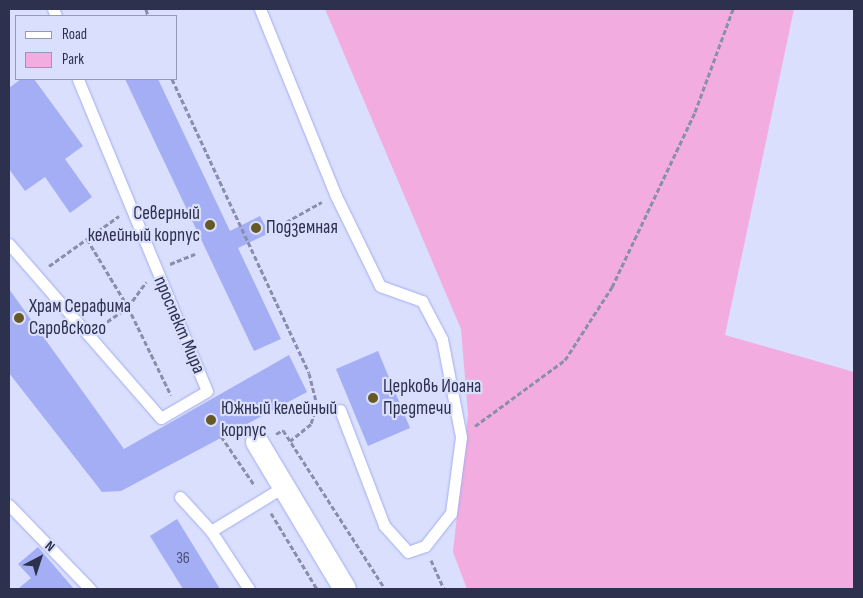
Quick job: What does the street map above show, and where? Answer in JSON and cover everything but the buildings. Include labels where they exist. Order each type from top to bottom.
[{"type":"street","points":[[257,442],[345,589]]},
{"type":"lane","points":[[260,9],[335,194],[380,286],[422,301],[442,339],[461,437],[451,513],[425,546],[408,552],[384,524],[340,410]]},
{"type":"lane","name":"проспект Мира","points":[[9,244],[161,418],[196,400],[207,391],[130,209],[78,80]]},
{"type":"lane","points":[[211,531],[283,487]]},
{"type":"lane","points":[[180,497],[211,531],[249,589]]},
{"type":"lane","points":[[9,505],[90,589]]},
{"type":"path","points":[[461,437],[565,360],[607,295],[695,112],[733,9]]},
{"type":"path","points":[[172,80],[309,373],[317,404],[311,424],[290,441]]},
{"type":"path","points":[[286,222],[335,194]]},
{"type":"path","points":[[36,275],[130,209]]},
{"type":"path","points":[[87,239],[128,307],[173,400],[196,400]]},
{"type":"path","points":[[88,335],[128,307],[156,270],[195,254]]},
{"type":"path","points":[[283,430],[385,589]]},
{"type":"path","points":[[221,436],[263,499],[317,589]]},
{"type":"path","points":[[431,560],[444,589]]},
{"type":"green space","points":[[325,9],[794,9],[725,335],[854,372],[854,589],[467,589],[453,552],[468,414],[461,329]]},
{"type":"place","name":"Северный келейный корпус","points":[[210,225]]},
{"type":"place","name":"Подземная","points":[[256,228]]},
{"type":"place","name":"Храм Серафима Саровского","points":[[19,318]]},
{"type":"place","name":"Церковь Иоана Предтечи","points":[[373,398]]},
{"type":"place","name":"Южный келейный корпус","points":[[211,420]]}]
